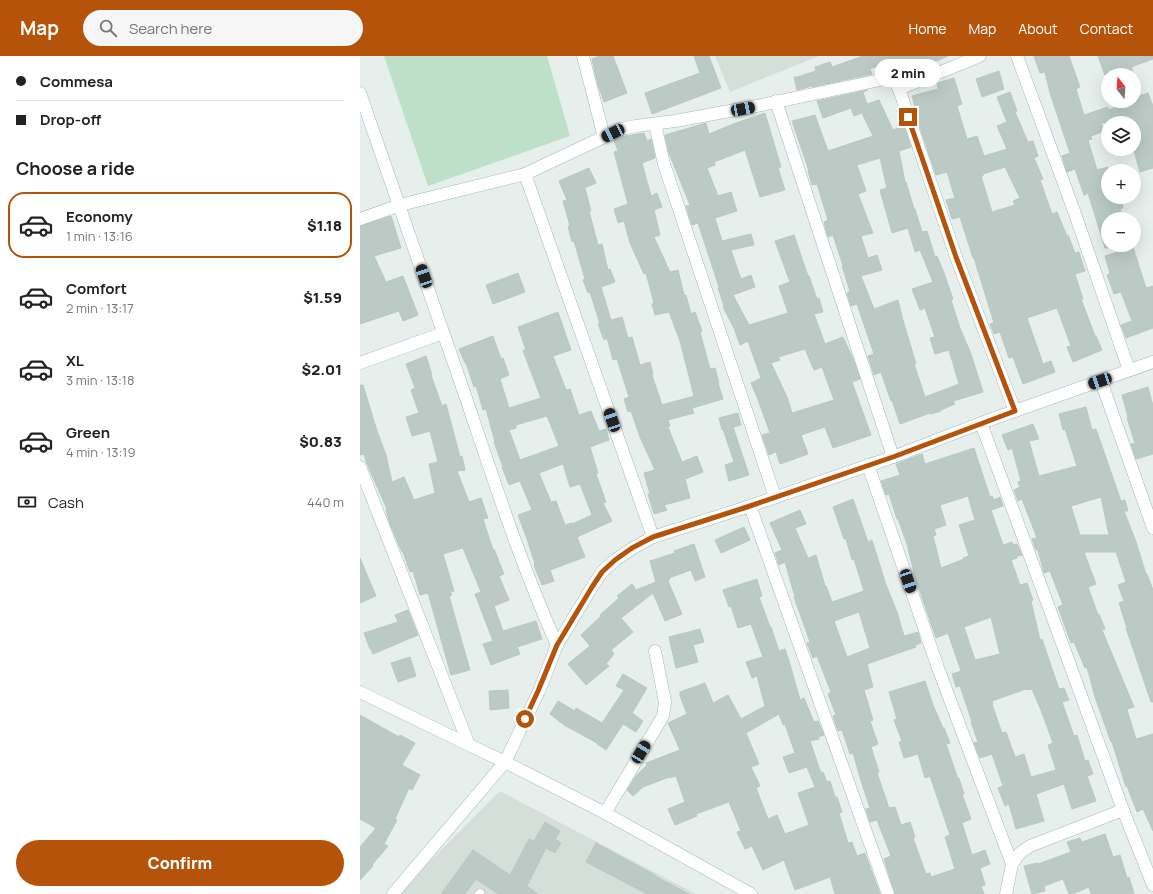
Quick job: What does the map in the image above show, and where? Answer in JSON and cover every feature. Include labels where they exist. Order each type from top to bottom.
[{"type":"street","points":[[583,56],[604,137]]},
{"type":"street","points":[[899,89],[980,56]]},
{"type":"street","points":[[1017,56],[1074,211],[1129,370]]},
{"type":"street","points":[[360,219],[400,205],[525,174],[621,129],[750,107],[885,79],[894,80],[899,89],[956,257],[1015,411]]},
{"type":"street","points":[[360,93],[444,333],[510,531],[557,645]]},
{"type":"street","points":[[776,101],[893,457]]},
{"type":"street","points":[[655,124],[664,164],[775,497]]},
{"type":"street","points":[[525,174],[653,537]]},
{"type":"street","points":[[360,363],[444,333]]},
{"type":"street","points":[[393,894],[505,762],[538,691],[557,645],[602,572],[615,560],[632,548],[653,537],[750,506],[893,457],[981,423],[1153,362]]},
{"type":"street","points":[[1100,381],[1153,528]]},
{"type":"street","points":[[981,423],[1053,616],[1122,810],[1153,885]]},
{"type":"street","points":[[868,465],[938,668],[1012,864]]},
{"type":"street","points":[[360,467],[469,745]]},
{"type":"street","points":[[750,506],[888,894]]},
{"type":"street","points":[[605,813],[663,716],[665,702],[655,651]]},
{"type":"street","points":[[360,692],[505,762],[605,813],[751,894]]},
{"type":"street","points":[[1006,894],[1012,864],[1018,854],[1030,846],[1122,810]]},
{"type":"shaded area","points":[[715,56],[819,56],[730,92]]},
{"type":"shaded area","points":[[500,791],[696,894],[397,894]]},
{"type":"green space","points":[[384,56],[547,56],[570,136],[428,186]]},
{"type":"building","points":[[600,56],[613,56],[627,93],[604,102],[598,85],[592,59]]},
{"type":"building","points":[[694,56],[709,56],[721,88],[652,114],[645,93],[700,73]]},
{"type":"building","points":[[863,56],[948,56],[906,74],[900,58],[870,69],[872,74],[797,90],[794,77],[816,71],[815,67],[830,62],[832,67]]},
{"type":"building","points":[[1034,56],[1069,56],[1080,87],[1076,89],[1084,115],[1105,108],[1108,108],[1108,110],[1114,108],[1141,108],[1141,96],[1148,93],[1153,106],[1153,168],[1141,172],[1141,164],[1138,164],[1135,156],[1141,156],[1141,116],[1101,116],[1101,132],[1091,136],[1092,139],[1088,140],[1097,170],[1101,169],[1101,204],[1122,204],[1123,208],[1120,209],[1121,212],[1101,212],[1101,235],[1088,193],[1084,195],[1075,169],[1067,172],[1062,156],[1070,153],[1050,93],[1045,72],[1040,73]]},
{"type":"building","points":[[1098,56],[1153,56],[1153,59],[1131,68],[1102,68]]},
{"type":"building","points":[[999,71],[1004,89],[982,97],[976,79]]},
{"type":"building","points":[[954,78],[962,104],[957,106],[967,139],[977,136],[984,156],[1007,149],[997,126],[1007,122],[997,97],[1010,92],[1017,111],[1015,112],[1028,142],[1033,141],[1038,156],[1034,158],[1043,179],[1040,180],[1052,214],[1057,212],[1075,253],[1079,252],[1085,271],[1075,274],[1083,299],[1081,299],[1102,350],[1073,362],[1067,347],[1071,346],[1057,308],[1027,318],[1043,364],[1051,361],[1055,372],[1023,384],[1013,357],[1009,358],[1000,332],[994,334],[990,324],[994,323],[960,217],[952,219],[946,200],[955,198],[947,172],[936,175],[918,122],[912,96],[938,89],[937,83]],"holes":[[[1005,167],[1020,198],[1013,201],[1015,205],[992,212],[981,176]]]},
{"type":"building","points":[[868,90],[863,92],[867,104],[879,100],[893,130],[904,126],[911,147],[899,151],[905,182],[922,232],[927,231],[935,257],[937,256],[944,273],[953,299],[951,300],[960,328],[971,354],[983,392],[953,401],[955,404],[941,411],[930,413],[900,424],[881,372],[874,375],[868,356],[874,354],[857,304],[851,306],[847,293],[850,291],[833,235],[828,237],[824,222],[828,220],[817,184],[812,185],[809,171],[792,121],[815,115],[828,151],[873,136],[862,113],[854,116],[851,108],[823,118],[817,101]],"holes":[[[880,158],[887,188],[880,190],[892,233],[908,228],[915,252],[920,250],[933,282],[912,289],[920,310],[925,308],[935,337],[930,338],[935,354],[949,350],[959,384],[925,397],[914,364],[916,364],[898,300],[874,309],[861,276],[882,270],[877,255],[868,258],[861,236],[873,233],[858,194],[866,191],[857,165]]]},
{"type":"building","points":[[765,113],[781,167],[778,168],[785,190],[760,197],[745,150],[714,162],[715,165],[707,168],[718,196],[731,192],[737,211],[715,218],[722,241],[751,234],[754,245],[731,250],[741,279],[751,275],[755,287],[733,295],[749,325],[788,313],[779,286],[790,282],[775,241],[794,235],[808,276],[817,299],[819,298],[823,312],[814,314],[825,344],[843,337],[854,361],[860,379],[852,382],[871,435],[833,448],[825,427],[801,435],[808,454],[780,464],[776,452],[769,455],[762,435],[770,433],[751,383],[761,378],[748,341],[740,345],[734,328],[723,307],[719,287],[698,223],[692,225],[686,206],[690,205],[669,153],[665,135],[706,123],[709,134]],"holes":[[[805,349],[814,370],[822,367],[834,400],[792,413],[787,397],[771,363],[780,360],[778,357]]]},
{"type":"building","points":[[644,133],[647,141],[651,139],[655,158],[642,163],[651,196],[657,193],[662,207],[654,210],[660,235],[654,237],[670,272],[678,270],[684,295],[686,295],[691,314],[695,312],[702,331],[700,332],[710,369],[715,368],[723,399],[692,408],[694,413],[668,420],[670,426],[668,427],[682,462],[697,456],[703,472],[685,479],[690,498],[664,505],[667,510],[654,514],[644,473],[655,470],[640,437],[631,411],[628,412],[624,399],[629,397],[617,359],[613,360],[607,338],[604,340],[598,324],[600,324],[590,292],[588,293],[583,280],[585,279],[574,241],[572,242],[568,226],[570,226],[563,201],[567,200],[559,181],[589,168],[596,183],[585,188],[591,211],[589,211],[598,245],[602,244],[608,270],[610,269],[615,282],[601,287],[611,320],[622,317],[628,338],[632,337],[640,365],[650,362],[652,375],[662,405],[694,396],[680,341],[669,312],[655,315],[652,304],[654,303],[646,273],[644,274],[630,243],[624,221],[618,223],[614,209],[628,204],[614,152],[618,151],[614,140]]},
{"type":"building","points":[[391,216],[401,248],[374,256],[386,282],[403,276],[418,315],[403,321],[399,311],[360,324],[360,226]]},
{"type":"building","points":[[1117,252],[1135,252],[1146,288],[1153,286],[1153,328],[1126,338],[1121,325],[1132,321],[1121,292],[1114,294],[1107,275],[1110,274],[1105,256]]},
{"type":"building","points":[[518,273],[525,292],[493,304],[486,285]]},
{"type":"building","points":[[558,312],[571,350],[553,356],[566,390],[570,389],[579,415],[591,411],[599,431],[606,429],[609,440],[590,447],[598,473],[596,474],[606,502],[603,503],[612,521],[577,537],[585,557],[550,570],[554,581],[542,585],[518,515],[532,510],[520,481],[509,485],[494,442],[486,409],[483,410],[476,386],[474,387],[466,363],[459,349],[493,336],[501,359],[503,358],[509,375],[500,379],[509,408],[541,398],[523,350],[526,350],[518,327]],"holes":[[[547,416],[559,446],[520,460],[509,430],[516,428],[516,425]],[[563,464],[570,487],[580,484],[592,515],[572,524],[565,525],[556,501],[551,502],[539,473]]]},
{"type":"building","points":[[426,356],[442,406],[446,404],[460,457],[462,456],[465,470],[457,471],[469,502],[481,498],[488,518],[483,519],[493,550],[494,549],[504,574],[499,576],[509,600],[494,606],[503,631],[536,621],[542,639],[517,647],[520,654],[491,665],[483,644],[493,641],[475,594],[481,592],[463,548],[443,554],[454,591],[450,592],[452,595],[449,596],[470,670],[451,675],[428,593],[420,595],[413,571],[410,572],[403,552],[390,524],[387,509],[364,454],[360,455],[360,385],[363,385],[386,455],[392,482],[404,477],[414,500],[435,493],[429,464],[438,462],[430,431],[412,436],[406,417],[419,413],[411,390],[415,388],[406,364]]},
{"type":"building","points":[[1148,387],[1153,406],[1153,454],[1136,459],[1131,444],[1135,443],[1122,395]]},
{"type":"building","points":[[1086,407],[1092,430],[1096,429],[1121,501],[1125,500],[1128,511],[1124,511],[1153,590],[1153,702],[1151,702],[1119,603],[1124,601],[1118,585],[1126,582],[1116,552],[1084,552],[1096,584],[1088,587],[1098,615],[1099,614],[1105,629],[1102,630],[1134,707],[1127,710],[1136,739],[1153,734],[1153,831],[1143,809],[1137,812],[1127,786],[1126,787],[1112,742],[1095,697],[1087,667],[1085,668],[1074,642],[1071,643],[1058,607],[1063,605],[1050,571],[1044,573],[1038,550],[1036,550],[1032,539],[1037,538],[1022,499],[1018,501],[1014,490],[1020,487],[1018,482],[1021,481],[1012,448],[1008,450],[1002,435],[1033,424],[1039,439],[1029,441],[1039,476],[1077,466],[1065,429],[1063,430],[1059,414]],"holes":[[[1101,497],[1109,535],[1080,535],[1071,506]]]},
{"type":"building","points":[[738,413],[741,425],[733,427],[749,475],[729,481],[725,465],[734,462],[719,418]]},
{"type":"building","points":[[974,448],[990,497],[992,496],[994,500],[1000,497],[1003,506],[991,510],[1003,545],[1012,542],[1013,545],[1017,544],[1022,555],[1011,560],[1020,585],[1027,583],[1033,600],[1031,601],[1040,640],[1042,639],[1059,689],[1064,688],[1069,700],[1062,702],[1074,736],[1077,735],[1085,761],[1088,760],[1093,774],[1087,776],[1096,801],[1072,809],[1064,784],[1036,794],[1044,821],[1016,829],[1009,804],[1005,806],[998,788],[1003,786],[992,754],[980,758],[974,743],[978,742],[972,722],[960,686],[956,687],[952,674],[961,671],[948,633],[936,638],[915,577],[907,544],[889,494],[886,495],[881,481],[900,475],[896,464],[922,454],[925,464]],"holes":[[[968,496],[975,520],[959,525],[969,556],[941,568],[933,536],[936,535],[934,529],[946,525],[940,505]],[[991,617],[1000,654],[975,660],[964,627]],[[1026,689],[1032,689],[1053,743],[1048,745],[1056,770],[1031,777],[1024,754],[1015,757],[1006,732],[1002,733],[992,701]]]},
{"type":"building","points":[[853,499],[868,542],[872,540],[904,636],[918,632],[921,643],[915,645],[916,647],[867,664],[873,687],[864,690],[873,720],[870,721],[878,744],[871,747],[879,772],[877,773],[889,808],[895,807],[901,825],[910,822],[915,837],[913,838],[926,874],[930,873],[931,877],[955,869],[945,837],[950,835],[930,776],[925,778],[918,754],[904,758],[899,742],[902,741],[894,720],[897,719],[889,692],[925,681],[933,705],[950,743],[946,744],[958,779],[959,778],[964,794],[962,794],[971,819],[962,823],[972,855],[985,850],[990,864],[980,868],[985,885],[981,886],[984,894],[895,894],[884,859],[891,856],[877,820],[870,822],[866,809],[870,808],[853,753],[850,754],[842,730],[838,731],[833,716],[836,715],[828,694],[831,692],[817,656],[813,658],[807,643],[810,642],[794,597],[785,562],[779,565],[775,553],[782,550],[770,523],[800,510],[806,524],[795,528],[808,558],[816,555],[825,586],[832,602],[864,591],[854,559],[852,560],[846,539],[844,539],[833,507]],"holes":[[[859,612],[870,648],[847,657],[834,621]]]},
{"type":"building","points":[[744,527],[750,540],[721,553],[715,540]]},
{"type":"building","points":[[694,544],[705,577],[695,581],[691,570],[669,578],[670,579],[668,581],[682,614],[665,621],[653,593],[621,618],[633,632],[611,650],[614,654],[606,664],[609,666],[586,685],[568,664],[590,646],[581,635],[619,598],[617,596],[632,584],[636,590],[656,582],[650,561],[675,553],[674,551]]},
{"type":"building","points":[[360,558],[376,596],[360,603]]},
{"type":"building","points":[[757,579],[762,596],[759,597],[779,651],[785,649],[800,700],[804,698],[814,722],[818,721],[824,735],[818,737],[819,739],[810,741],[821,773],[823,772],[827,782],[830,781],[835,797],[837,797],[842,812],[839,813],[848,843],[852,842],[857,856],[865,853],[880,894],[835,894],[830,877],[795,890],[784,860],[763,870],[752,846],[745,849],[737,832],[741,831],[729,802],[696,814],[697,816],[675,825],[668,809],[685,802],[676,776],[669,777],[643,787],[633,796],[627,790],[636,776],[647,765],[646,763],[680,750],[668,723],[687,714],[680,696],[680,692],[705,683],[713,703],[728,695],[741,719],[765,706],[757,676],[752,678],[746,662],[763,657],[751,624],[738,628],[731,606],[729,607],[723,590]],"holes":[[[779,714],[783,725],[785,724],[795,753],[783,757],[789,773],[807,767],[815,787],[798,793],[809,825],[785,834],[777,815],[768,819],[756,788],[760,786],[751,767],[759,764],[746,733]]]},
{"type":"building","points":[[408,610],[418,635],[373,654],[364,633],[398,622],[395,615]]},
{"type":"building","points":[[700,629],[704,642],[693,645],[698,662],[676,668],[669,637]]},
{"type":"building","points":[[410,657],[416,676],[398,682],[391,663]]},
{"type":"building","points":[[623,674],[647,688],[632,713],[643,721],[636,732],[623,724],[606,750],[597,743],[564,725],[550,714],[558,701],[575,711],[576,708],[602,723],[624,690],[616,686]]},
{"type":"building","points":[[508,690],[509,708],[490,710],[489,691]]},
{"type":"building","points":[[360,715],[399,737],[400,735],[415,743],[402,765],[420,775],[412,790],[409,788],[395,819],[397,820],[384,844],[388,846],[360,880],[360,847],[376,828],[360,819]]},
{"type":"building","points":[[545,822],[560,831],[555,839],[561,843],[555,853],[546,848],[527,886],[538,894],[498,894],[476,879],[465,894],[441,894],[473,850],[510,875],[529,839],[534,841]]},
{"type":"building","points":[[1105,834],[1113,857],[1120,855],[1134,894],[1091,894],[1089,887],[1073,894],[1069,894],[1063,879],[1044,886],[1045,891],[1032,894],[1024,866],[1038,864],[1071,852],[1067,842],[1080,838],[1082,842]]},
{"type":"building","points":[[596,843],[689,894],[647,894],[586,862]]},
{"type":"route","points":[[525,719],[557,645],[592,587],[602,572],[615,560],[632,548],[653,537],[750,506],[893,457],[1015,411],[956,257],[908,117]]}]
